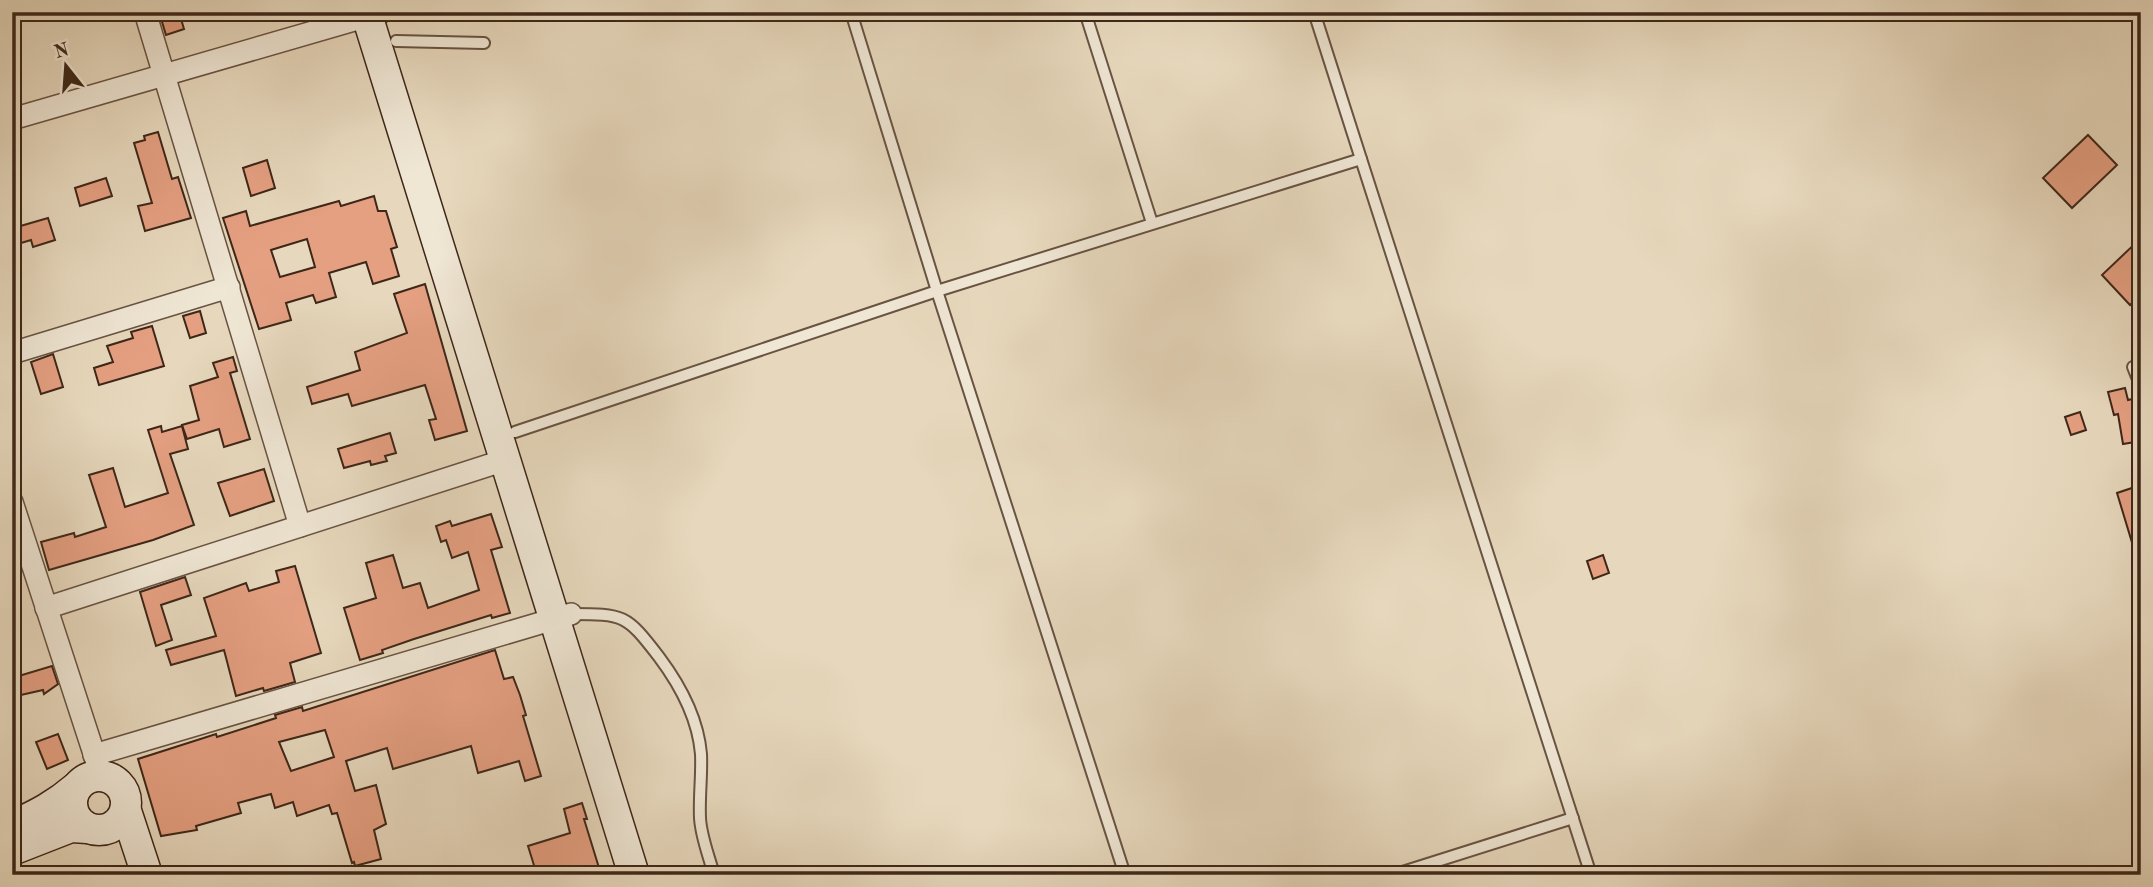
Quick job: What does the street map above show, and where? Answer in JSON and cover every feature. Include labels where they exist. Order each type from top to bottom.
[{"type":"street","points":[[145,12],[300,526]]},
{"type":"street","points":[[12,119],[376,14]]},
{"type":"street","points":[[376,14],[396,41],[515,432],[562,616],[634,875]]},
{"type":"street","points":[[376,14],[505,460],[562,616],[650,875]]},
{"type":"street","points":[[12,353],[229,287]]},
{"type":"street","points":[[46,608],[505,460]]},
{"type":"street","points":[[12,502],[46,608],[91,772],[72,802],[76,817],[117,850],[130,875]]},
{"type":"street","points":[[12,826],[42,814],[91,772],[562,616]]},
{"type":"street","points":[[91,772],[113,779],[122,787],[127,799],[126,811],[147,875]]},
{"type":"street","points":[[12,850],[71,827],[92,829],[115,826],[126,811]]},
{"type":"lane","points":[[851,12],[937,291],[1125,875]]},
{"type":"lane","points":[[1085,12],[1152,223]]},
{"type":"lane","points":[[1314,12],[1591,875]]},
{"type":"lane","points":[[396,41],[484,43]]},
{"type":"lane","points":[[515,432],[937,291],[1360,159]]},
{"type":"lane","points":[[2133,367],[2141,387]]},
{"type":"lane","points":[[562,616],[610,614],[625,619],[636,626],[679,684],[696,728],[701,752],[700,819],[714,875]]},
{"type":"lane","points":[[1393,875],[1573,818]]},
{"type":"building","points":[[159,12],[179,12],[184,29],[166,35]]},
{"type":"building","points":[[158,132],[172,179],[178,177],[191,218],[145,231],[138,206],[152,203],[134,143],[145,140],[144,136]]},
{"type":"building","points":[[2088,135],[2117,165],[2072,208],[2043,178]]},
{"type":"building","points":[[267,160],[275,188],[251,196],[243,168]]},
{"type":"building","points":[[106,178],[112,196],[80,206],[75,188]]},
{"type":"building","points":[[374,196],[378,211],[386,211],[397,247],[391,249],[399,276],[373,284],[366,262],[329,273],[336,297],[316,303],[313,295],[286,303],[291,320],[259,329],[223,218],[246,211],[250,226],[339,201],[341,206]],"holes":[[[307,239],[315,267],[280,277],[271,250]]]},
{"type":"building","points":[[48,218],[55,240],[33,247],[31,240],[21,243],[17,227]]},
{"type":"building","points":[[2141,238],[2141,295],[2130,305],[2102,275]]},
{"type":"building","points":[[425,284],[467,431],[435,440],[429,420],[436,419],[425,385],[352,406],[348,394],[312,404],[307,387],[360,370],[355,352],[407,333],[394,294]]},
{"type":"building","points":[[200,311],[206,333],[190,338],[183,316]]},
{"type":"building","points":[[152,326],[164,366],[99,385],[94,368],[113,362],[107,346],[133,338],[131,332]]},
{"type":"building","points":[[53,354],[63,387],[41,394],[31,362]]},
{"type":"building","points":[[233,357],[237,371],[230,373],[250,439],[224,447],[219,429],[187,439],[182,425],[199,420],[190,386],[218,377],[213,363]]},
{"type":"building","points":[[2125,388],[2128,400],[2141,397],[2141,441],[2123,444],[2118,414],[2114,415],[2108,392]]},
{"type":"building","points":[[2080,412],[2086,430],[2071,435],[2065,417]]},
{"type":"building","points":[[161,426],[162,432],[182,426],[188,449],[170,454],[194,525],[153,540],[49,570],[41,542],[74,533],[75,537],[106,527],[89,475],[113,468],[125,507],[168,493],[148,430]]},
{"type":"building","points":[[390,433],[396,453],[385,456],[387,461],[371,465],[370,461],[344,468],[338,449]]},
{"type":"building","points":[[264,469],[274,501],[230,516],[218,483]]},
{"type":"building","points":[[2141,485],[2141,558],[2137,559],[2117,493]]},
{"type":"building","points":[[491,514],[502,547],[491,550],[510,613],[492,618],[491,615],[414,639],[360,660],[344,608],[376,598],[366,563],[393,555],[403,588],[420,583],[428,608],[479,590],[468,552],[452,558],[446,540],[441,542],[436,526],[450,521],[452,526]]},
{"type":"building","points":[[1603,555],[1609,573],[1593,579],[1587,561]]},
{"type":"building","points":[[295,566],[321,653],[290,663],[295,682],[236,696],[224,650],[171,665],[166,650],[216,636],[204,598],[246,583],[249,591],[279,582],[276,571]]},
{"type":"building","points":[[185,577],[191,595],[161,605],[172,640],[156,646],[140,592]]},
{"type":"building","points":[[495,650],[504,679],[513,677],[520,695],[526,715],[523,716],[541,776],[525,781],[519,761],[478,773],[471,746],[393,769],[387,748],[346,761],[355,791],[376,785],[386,824],[374,830],[381,859],[355,866],[337,813],[332,814],[329,805],[297,816],[293,802],[275,808],[271,794],[238,803],[241,813],[196,826],[197,830],[161,836],[138,759],[216,734],[217,737],[302,707],[303,711]],"holes":[[[325,730],[334,757],[291,771],[279,742]]]},
{"type":"building","points":[[52,666],[58,684],[44,694],[43,690],[12,697],[12,678]]},
{"type":"building","points":[[58,734],[68,760],[47,769],[36,742]]},
{"type":"building","points":[[582,803],[587,819],[584,819],[600,871],[587,875],[537,875],[528,846],[570,833],[564,809]]}]
